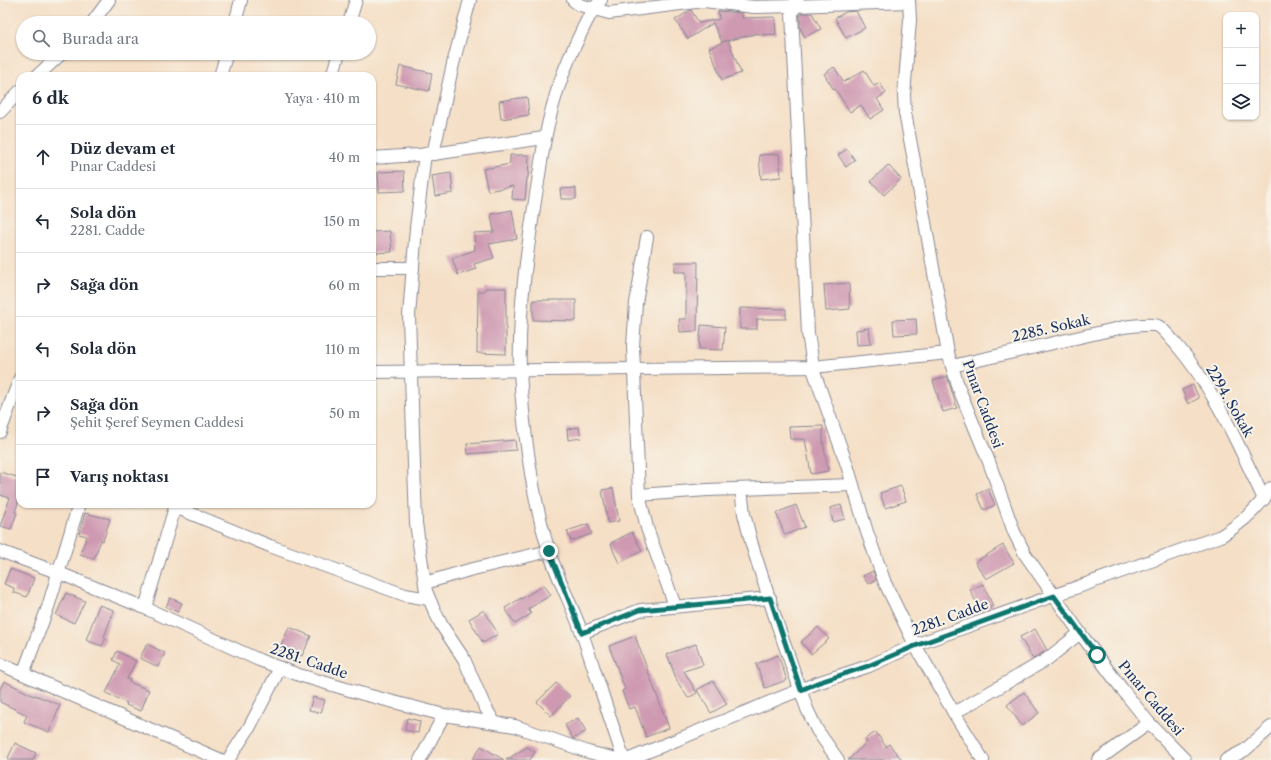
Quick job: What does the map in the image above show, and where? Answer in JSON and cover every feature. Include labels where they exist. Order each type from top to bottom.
[{"type":"street","points":[[97,16],[108,0]]},
{"type":"street","points":[[237,16],[241,0]]},
{"type":"street","points":[[351,16],[356,0]]},
{"type":"street","points":[[470,0],[429,154],[416,228],[409,316],[410,372],[416,523],[425,583],[430,599],[442,626],[464,659],[484,705],[494,722]]},
{"type":"street","points":[[573,0],[580,5],[597,4],[609,13],[704,0],[754,7],[795,3],[909,1]]},
{"type":"street","name":"Pınar Caddesi","points":[[909,1],[910,20],[904,95],[905,113],[948,353],[958,389],[989,462],[1014,532],[1025,554],[1080,633],[1122,689],[1149,723],[1185,760]]},
{"type":"street","points":[[795,3],[792,14],[808,325],[813,367],[880,570],[915,646],[982,760]]},
{"type":"street","points":[[597,4],[570,53],[559,83],[544,138],[528,249],[522,321],[520,370],[531,468],[541,520],[549,551],[582,633],[624,760]]},
{"type":"street","points":[[41,72],[54,60]]},
{"type":"street","points":[[221,72],[225,60]]},
{"type":"street","points":[[333,72],[338,60]]},
{"type":"street","points":[[0,112],[16,95]]},
{"type":"street","points":[[376,158],[429,154],[544,138]]},
{"type":"street","points":[[647,236],[636,303],[633,346],[639,495],[647,528],[675,606]]},
{"type":"street","points":[[376,268],[413,268]]},
{"type":"street","name":"2285. Sokak","points":[[952,366],[1124,326],[1157,326]]},
{"type":"street","name":"2294. Sokak","points":[[1157,326],[1180,349],[1212,394],[1264,499]]},
{"type":"street","points":[[376,372],[813,367],[948,353]]},
{"type":"street","points":[[0,432],[16,389]]},
{"type":"street","points":[[639,495],[741,489],[853,485]]},
{"type":"street","name":"2281. Cadde","points":[[0,551],[145,608],[259,660],[327,684],[444,715],[515,726],[588,752],[624,760],[817,683],[868,666],[915,646],[1157,558],[1222,536],[1244,520],[1264,499],[1271,488]]},
{"type":"street","points":[[741,489],[747,529],[807,709],[817,730],[838,760]]},
{"type":"street","points":[[23,674],[48,607],[78,508]]},
{"type":"street","points":[[145,608],[175,508]]},
{"type":"street","points":[[183,508],[270,546],[405,595],[430,599]]},
{"type":"street","points":[[425,583],[469,570],[549,551]]},
{"type":"street","points":[[582,633],[640,610],[770,598]]},
{"type":"street","points":[[954,714],[1046,660],[1080,633]]},
{"type":"street","points":[[0,664],[221,760]]},
{"type":"street","points":[[228,760],[249,728],[280,668]]},
{"type":"street","points":[[420,760],[444,715]]},
{"type":"street","points":[[1098,760],[1149,723]]},
{"type":"street","points":[[1226,760],[1246,750],[1271,727]]},
{"type":"building","points":[[691,10],[699,23],[719,19],[718,11],[742,13],[742,18],[775,17],[776,34],[759,35],[759,33],[722,42],[713,23],[688,39],[675,20]]},
{"type":"building","points":[[856,11],[865,28],[846,38],[835,18],[846,12]]},
{"type":"building","points":[[803,13],[812,13],[821,29],[805,37],[800,28],[800,15]]},
{"type":"building","points":[[728,40],[741,73],[722,80],[709,48]]},
{"type":"building","points":[[400,66],[432,73],[429,91],[396,84]]},
{"type":"building","points":[[834,67],[844,82],[864,70],[874,86],[880,83],[886,93],[877,99],[884,110],[870,119],[861,105],[850,112],[824,74]]},
{"type":"building","points":[[527,97],[529,115],[501,119],[499,101]]},
{"type":"building","points":[[847,149],[855,160],[846,167],[838,155]]},
{"type":"building","points":[[779,154],[781,177],[761,179],[759,155]]},
{"type":"building","points":[[510,155],[529,155],[525,200],[512,199],[513,186],[488,191],[483,169],[510,164]]},
{"type":"building","points":[[888,165],[901,179],[884,195],[871,181]]},
{"type":"building","points":[[404,171],[405,191],[379,192],[378,172]]},
{"type":"building","points":[[451,173],[453,193],[435,196],[432,176]]},
{"type":"building","points":[[576,188],[576,199],[561,199],[560,189]]},
{"type":"building","points":[[512,210],[517,239],[489,244],[494,258],[474,264],[476,269],[458,275],[452,258],[475,250],[474,233],[494,232],[491,214]]},
{"type":"building","points":[[390,231],[392,252],[376,253],[376,232]]},
{"type":"building","points":[[675,262],[698,262],[697,331],[680,332],[679,319],[686,319],[686,272],[675,272]]},
{"type":"building","points":[[849,283],[850,309],[826,311],[824,285]]},
{"type":"building","points":[[485,288],[506,288],[506,354],[477,353],[478,291],[485,291]]},
{"type":"building","points":[[533,300],[576,300],[576,321],[533,320]]},
{"type":"building","points":[[740,308],[786,309],[786,319],[757,319],[757,329],[740,329]]},
{"type":"building","points":[[916,319],[917,334],[894,335],[893,320]]},
{"type":"building","points":[[701,325],[725,327],[723,350],[699,349]]},
{"type":"building","points":[[869,328],[871,344],[857,345],[856,330]]},
{"type":"building","points":[[947,376],[957,408],[943,412],[933,381]]},
{"type":"building","points":[[1193,385],[1199,398],[1188,404],[1182,390]]},
{"type":"building","points":[[823,426],[823,442],[828,471],[811,474],[805,439],[790,439],[789,427]]},
{"type":"building","points":[[579,427],[581,438],[568,440],[567,429]]},
{"type":"building","points":[[515,440],[516,450],[468,454],[467,444]]},
{"type":"building","points":[[0,472],[16,477],[15,512],[17,513],[11,529],[0,526],[10,498],[0,495]]},
{"type":"building","points":[[901,486],[906,501],[885,508],[880,493]]},
{"type":"building","points":[[613,488],[619,521],[608,523],[602,490]]},
{"type":"building","points":[[988,489],[995,505],[984,510],[977,494]]},
{"type":"building","points":[[796,505],[805,527],[785,535],[776,513]]},
{"type":"building","points":[[841,505],[845,519],[833,522],[830,508]]},
{"type":"building","points":[[85,513],[110,519],[103,541],[101,540],[94,559],[80,554],[87,536],[79,534]]},
{"type":"building","points":[[588,524],[592,534],[571,541],[567,531]]},
{"type":"building","points":[[632,532],[642,551],[619,563],[611,543]]},
{"type":"building","points":[[1003,545],[1014,563],[986,579],[975,562]]},
{"type":"building","points":[[10,569],[34,578],[27,597],[13,592],[14,588],[4,584]]},
{"type":"building","points":[[873,571],[876,580],[868,584],[863,576]]},
{"type":"building","points":[[983,584],[993,606],[981,612],[970,590]]},
{"type":"building","points":[[544,585],[551,595],[528,609],[531,614],[515,624],[505,608]]},
{"type":"building","points":[[66,593],[85,601],[74,623],[56,615]]},
{"type":"building","points":[[170,598],[182,603],[178,612],[166,607]]},
{"type":"building","points":[[99,605],[114,610],[104,637],[106,638],[102,646],[86,640]]},
{"type":"building","points":[[484,610],[498,634],[483,643],[469,619]]},
{"type":"building","points":[[289,627],[311,636],[302,656],[292,651],[291,654],[280,649]]},
{"type":"building","points":[[818,627],[829,639],[811,654],[801,642]]},
{"type":"building","points":[[1035,629],[1047,650],[1033,659],[1020,637]]},
{"type":"building","points":[[635,636],[669,728],[646,737],[635,707],[629,709],[622,691],[625,689],[609,646]]},
{"type":"building","points":[[147,644],[165,653],[158,667],[140,658]]},
{"type":"building","points":[[696,644],[703,665],[684,671],[697,693],[688,698],[677,681],[667,654]]},
{"type":"building","points":[[117,651],[136,661],[127,679],[130,680],[129,682],[149,690],[141,711],[126,705],[127,703],[106,693],[120,664],[113,660]]},
{"type":"building","points":[[778,655],[787,680],[765,688],[756,664]]},
{"type":"building","points":[[4,681],[34,696],[35,695],[60,705],[49,732],[24,722],[27,715],[0,702],[0,689]]},
{"type":"building","points":[[713,681],[727,704],[711,713],[697,690]]},
{"type":"building","points":[[556,683],[570,696],[551,716],[537,702]]},
{"type":"building","points":[[1024,692],[1039,713],[1022,726],[1007,705]]},
{"type":"building","points":[[313,697],[325,700],[321,713],[309,710]]},
{"type":"building","points":[[407,718],[420,721],[418,733],[405,730]]},
{"type":"building","points":[[578,718],[586,731],[573,739],[565,725]]},
{"type":"building","points":[[876,732],[886,747],[889,744],[902,760],[848,760],[867,742],[865,739]]},
{"type":"building","points":[[15,743],[36,753],[33,760],[7,760]]},
{"type":"building","points":[[481,746],[504,760],[472,760]]},
{"type":"building","points":[[527,747],[535,752],[530,760],[506,760]]},
{"type":"route","points":[[549,551],[582,633],[640,610],[770,598],[801,690],[868,666],[915,646],[1054,596],[1097,655]]}]
